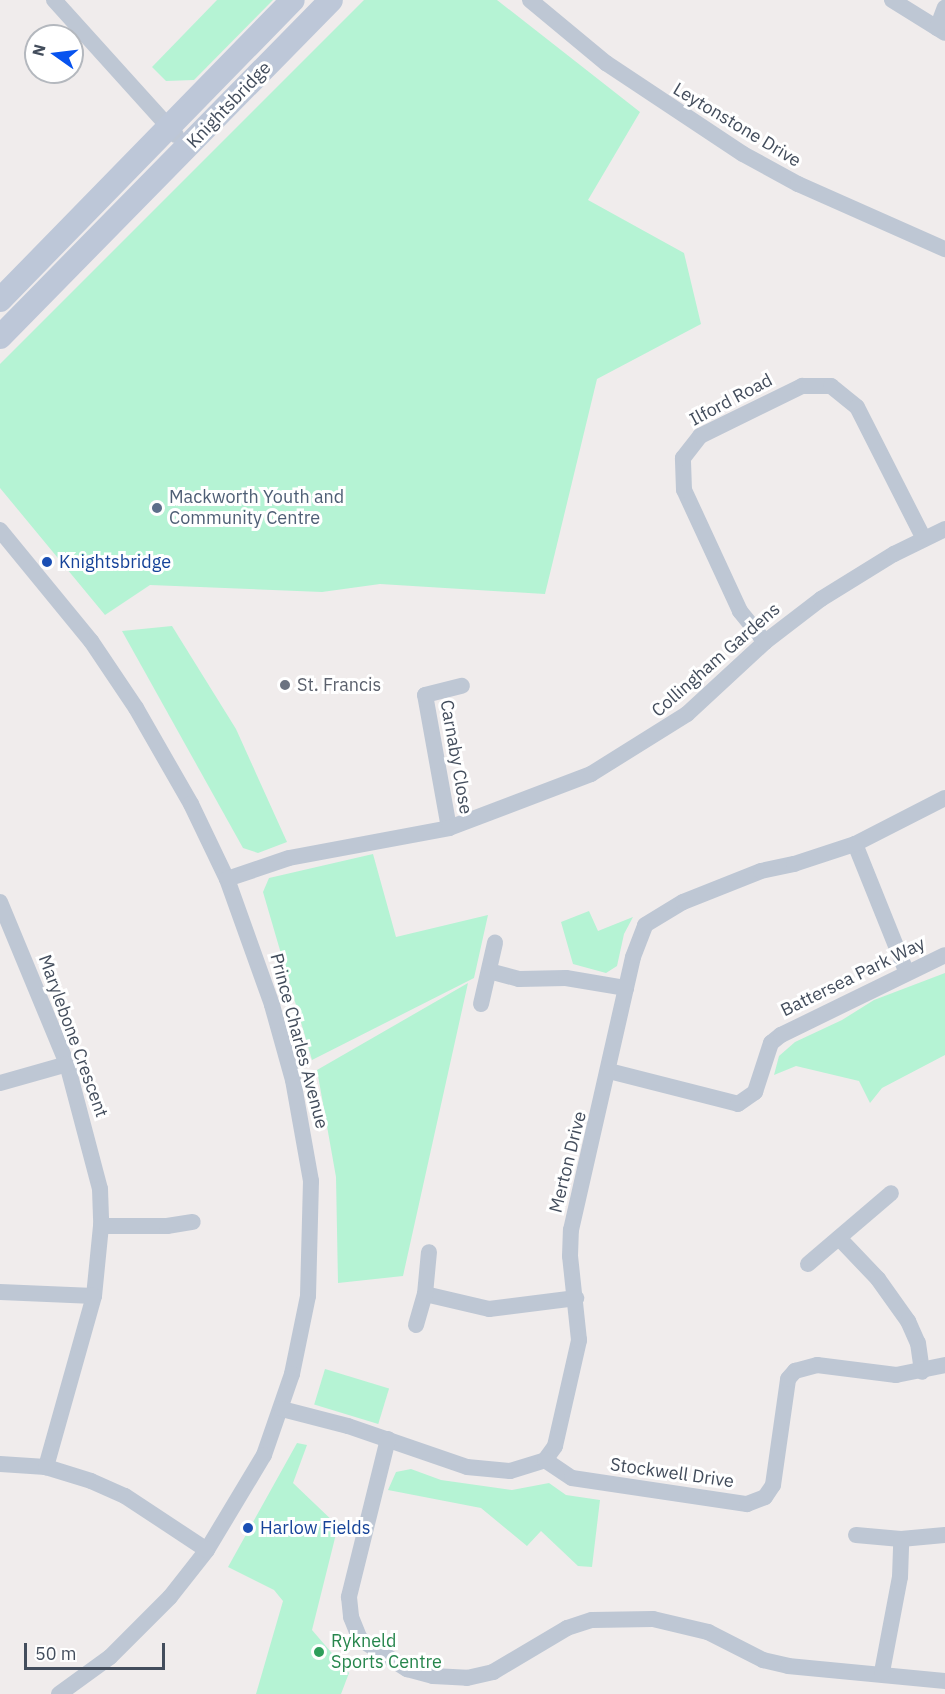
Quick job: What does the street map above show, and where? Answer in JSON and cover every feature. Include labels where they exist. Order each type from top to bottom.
[{"type":"street","points":[[54,0],[187,147]]},
{"type":"street","name":"Knightsbridge","points":[[0,300],[293,0]]},
{"type":"street","name":"Knightsbridge","points":[[0,337],[331,0]]},
{"type":"street","name":"Leytonstone Drive","points":[[530,0],[606,63],[743,154],[850,209],[945,249]]},
{"type":"street","points":[[892,0],[941,31],[945,8]]},
{"type":"street","name":"Ilford Road","points":[[765,642],[740,611],[682,483],[683,458],[700,436],[802,386],[831,386],[857,407],[923,537]]},
{"type":"street","name":"Collingham Gardens","points":[[227,879],[289,858],[449,828],[556,790],[619,759],[687,714],[765,642],[821,599],[923,537],[945,529]]},
{"type":"street","name":"Prince Charles Avenue","points":[[0,530],[72,615],[136,708],[191,804],[227,879],[252,945],[293,1080],[311,1181],[308,1296],[282,1409],[264,1455],[207,1550],[143,1628],[59,1694]]},
{"type":"street","name":"Carnaby Close","points":[[449,828],[425,695],[462,686]]},
{"type":"street","name":"Merton Drive","points":[[545,1460],[555,1446],[579,1340],[569,1242],[638,936],[657,915],[761,871],[794,864],[855,843],[945,798]]},
{"type":"street","points":[[855,843],[906,971]]},
{"type":"street","name":"Marylebone Crescent","points":[[0,902],[67,1064],[100,1189],[101,1226],[94,1296],[46,1467]]},
{"type":"street","points":[[481,1004],[495,943]]},
{"type":"street","name":"Battersea Park Way","points":[[609,1071],[738,1104],[754,1092],[771,1043],[781,1035],[906,971],[945,955]]},
{"type":"street","points":[[489,971],[519,979],[566,978],[626,988]]},
{"type":"street","points":[[0,1083],[67,1064]]},
{"type":"street","points":[[808,1264],[891,1193]]},
{"type":"street","points":[[101,1226],[167,1226],[193,1222]]},
{"type":"street","points":[[839,1238],[878,1279],[908,1322],[918,1343],[922,1372]]},
{"type":"street","points":[[416,1325],[425,1294],[429,1252]]},
{"type":"street","points":[[0,1292],[94,1296]]},
{"type":"street","points":[[425,1294],[489,1309],[576,1298]]},
{"type":"street","name":"Stockwell Drive","points":[[545,1460],[572,1478],[747,1504],[765,1497],[773,1485],[788,1379],[795,1371],[817,1365],[896,1375],[922,1372],[945,1365]]},
{"type":"street","points":[[282,1409],[388,1439],[467,1467],[510,1471],[545,1460]]},
{"type":"street","points":[[388,1439],[349,1597],[351,1617],[360,1639],[407,1669],[433,1676],[467,1678],[493,1672],[567,1628],[592,1620],[653,1619],[708,1632],[771,1662],[882,1672],[945,1681]]},
{"type":"street","points":[[0,1464],[46,1467],[125,1496],[207,1550]]},
{"type":"street","points":[[856,1535],[901,1539],[945,1535]]},
{"type":"street","points":[[882,1672],[900,1577],[901,1539]]},
{"type":"green space","points":[[217,0],[273,0],[194,80],[166,81],[152,67]]},
{"type":"green space","points":[[364,0],[497,0],[640,112],[588,200],[684,253],[701,324],[597,379],[545,594],[380,584],[322,592],[150,585],[105,615],[0,488],[0,364]]},
{"type":"green space","points":[[172,626],[236,729],[287,842],[258,853],[243,848],[122,631]]},
{"type":"green space","points":[[373,854],[396,937],[488,915],[474,978],[312,1060],[263,892],[269,878]]},
{"type":"green space","points":[[589,911],[598,931],[633,917],[624,934],[617,966],[606,973],[573,964],[561,922]]},
{"type":"green space","points":[[945,973],[945,1055],[882,1088],[870,1103],[859,1081],[796,1066],[774,1075],[779,1056],[795,1042],[842,1020],[874,1000]]},
{"type":"green space","points":[[468,983],[403,1276],[338,1283],[336,1177],[317,1070]]},
{"type":"green space","points":[[325,1369],[389,1389],[378,1424],[314,1404]]},
{"type":"green space","points":[[297,1443],[307,1445],[293,1483],[338,1526],[312,1630],[349,1673],[341,1694],[256,1694],[283,1601],[274,1590],[228,1567]]},
{"type":"green space","points":[[411,1469],[441,1480],[512,1490],[549,1483],[566,1495],[600,1500],[592,1567],[578,1566],[541,1531],[527,1546],[481,1508],[388,1490],[396,1472]]},
{"type":"place","name":"Mackworth Youth and Community Centre","points":[[157,508]]},
{"type":"place","name":"Knightsbridge","points":[[47,562]]},
{"type":"place","name":"St. Francis","points":[[285,685]]},
{"type":"place","name":"Harlow Fields","points":[[248,1528]]},
{"type":"place","name":"Rykneld Sports Centre","points":[[319,1652]]}]
